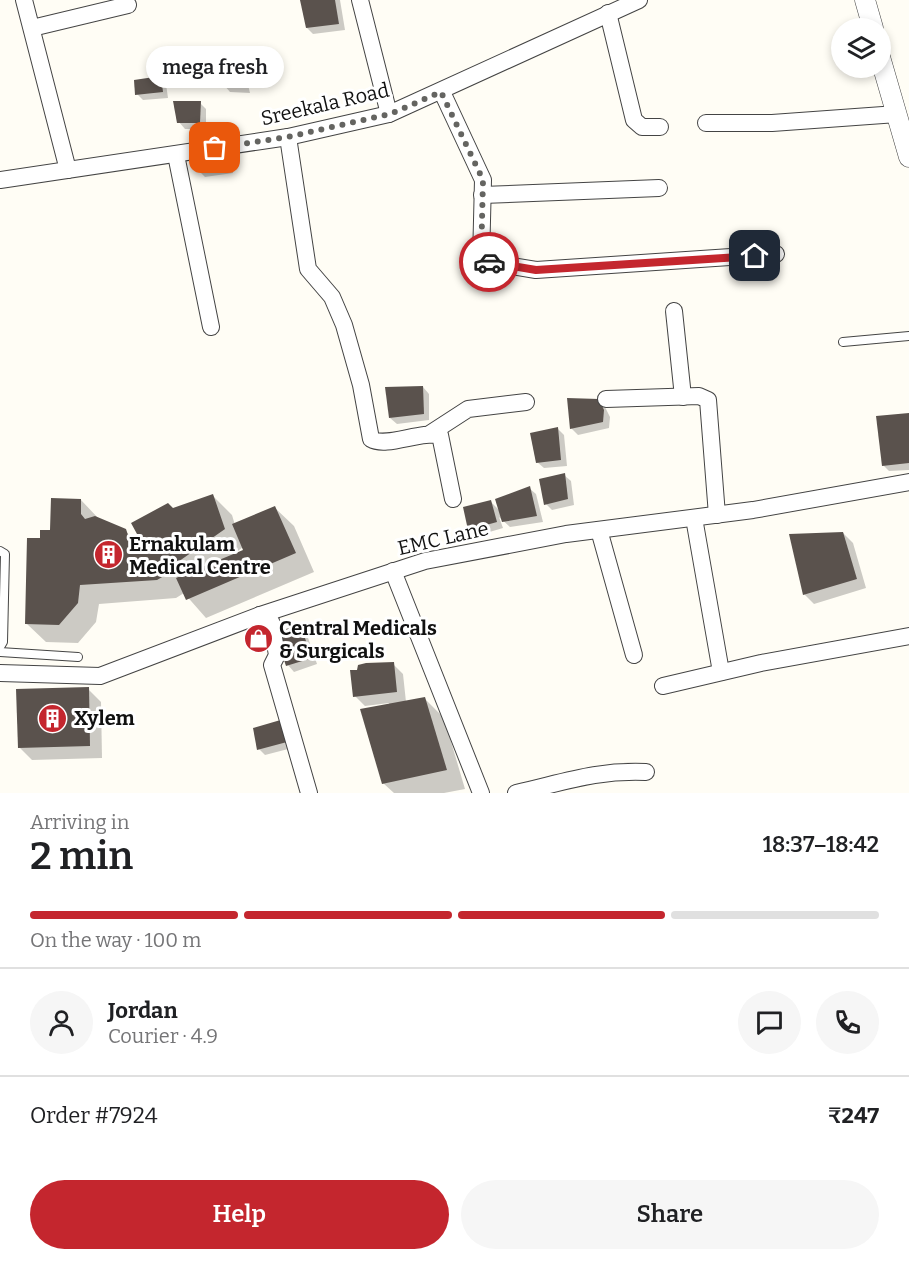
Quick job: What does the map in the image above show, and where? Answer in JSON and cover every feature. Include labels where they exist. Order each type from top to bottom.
[{"type":"street","points":[[24,0],[68,170]]},
{"type":"street","points":[[360,0],[390,114]]},
{"type":"street","name":"Sreekala Road","points":[[0,180],[288,137],[390,114],[639,0]]},
{"type":"street","points":[[865,0],[870,18]]},
{"type":"street","points":[[32,28],[128,5]]},
{"type":"street","points":[[608,13],[634,120],[642,128],[660,127]]},
{"type":"street","points":[[886,78],[909,157]]},
{"type":"street","points":[[441,92],[483,180],[481,261],[536,270],[776,254]]},
{"type":"street","points":[[706,123],[772,123],[897,114]]},
{"type":"street","points":[[288,137],[308,269],[332,297],[344,325],[361,385],[371,439],[380,442],[431,433],[440,435],[453,500]]},
{"type":"street","points":[[176,155],[211,327]]},
{"type":"street","points":[[482,195],[659,188]]},
{"type":"street","points":[[674,311],[682,397]]},
{"type":"street","points":[[606,399],[699,396],[708,400],[717,515]]},
{"type":"street","points":[[431,433],[468,409],[526,402]]},
{"type":"street","name":"EMC Lane","points":[[0,673],[100,676],[260,615],[393,571],[464,553],[599,530],[717,515],[909,482]]},
{"type":"street","points":[[694,518],[721,672]]},
{"type":"street","points":[[599,530],[634,654]]},
{"type":"street","points":[[393,571],[481,793]]},
{"type":"street","points":[[260,615],[271,621],[277,655],[272,665],[309,793]]},
{"type":"street","points":[[663,686],[721,672],[909,636]]},
{"type":"street","points":[[516,793],[591,774],[613,771],[646,772]]},
{"type":"lane","points":[[843,342],[909,336]]},
{"type":"lane","points":[[0,551],[5,554],[3,642],[0,648]]},
{"type":"lane","points":[[0,652],[78,657]]},
{"type":"building","points":[[300,0],[335,0],[339,24],[306,28]]},
{"type":"building","points":[[240,63],[245,88],[222,86],[217,68]]},
{"type":"building","points":[[161,76],[163,92],[135,95],[134,80]]},
{"type":"building","points":[[173,101],[201,101],[200,123],[177,123]]},
{"type":"building","points":[[223,150],[228,167],[197,171],[194,154]]},
{"type":"building","points":[[423,386],[424,414],[389,418],[385,387]]},
{"type":"building","points":[[567,398],[599,399],[604,410],[603,422],[570,429]]},
{"type":"building","points":[[909,413],[909,463],[882,466],[876,416]]},
{"type":"building","points":[[558,427],[561,460],[536,463],[530,433]]},
{"type":"building","points":[[565,473],[568,499],[544,505],[539,479]]},
{"type":"building","points":[[530,486],[537,516],[502,522],[495,499]]},
{"type":"building","name":"Ernakulam Medical Centre","points":[[213,494],[225,529],[175,564],[176,569],[157,580],[80,585],[78,603],[59,625],[25,624],[27,538],[40,538],[40,530],[50,530],[51,498],[81,499],[81,514],[85,519],[95,516],[126,529],[131,544],[143,545],[131,523],[168,503],[173,508]]},
{"type":"building","points":[[491,500],[497,522],[468,530],[463,507]]},
{"type":"building","points":[[275,506],[296,553],[186,600],[176,578],[243,550],[232,524]]},
{"type":"building","points":[[843,532],[857,579],[803,595],[789,534]]},
{"type":"building","points":[[300,624],[312,658],[286,666],[275,633]]},
{"type":"building","points":[[394,662],[397,692],[353,697],[350,670],[357,670],[358,665],[366,663]]},
{"type":"building","name":"Xylem","points":[[89,687],[90,746],[18,748],[16,689]]},
{"type":"building","points":[[425,697],[447,770],[382,784],[360,709]]},
{"type":"building","points":[[284,719],[287,742],[257,750],[253,728]]},
{"type":"way so far","points":[[215,148],[288,137],[390,114],[441,92],[483,180],[481,261],[489,262]]},
{"type":"place","name":"mega fresh","points":[[215,148]]},
{"type":"place","name":"Ernakulam Medical Centre","points":[[108,555]]},
{"type":"place","name":"Central Medicals & Surgicals","points":[[258,639]]},
{"type":"place","name":"Xylem","points":[[53,718]]},
{"type":"route","points":[[489,262],[536,270],[755,256]]}]
